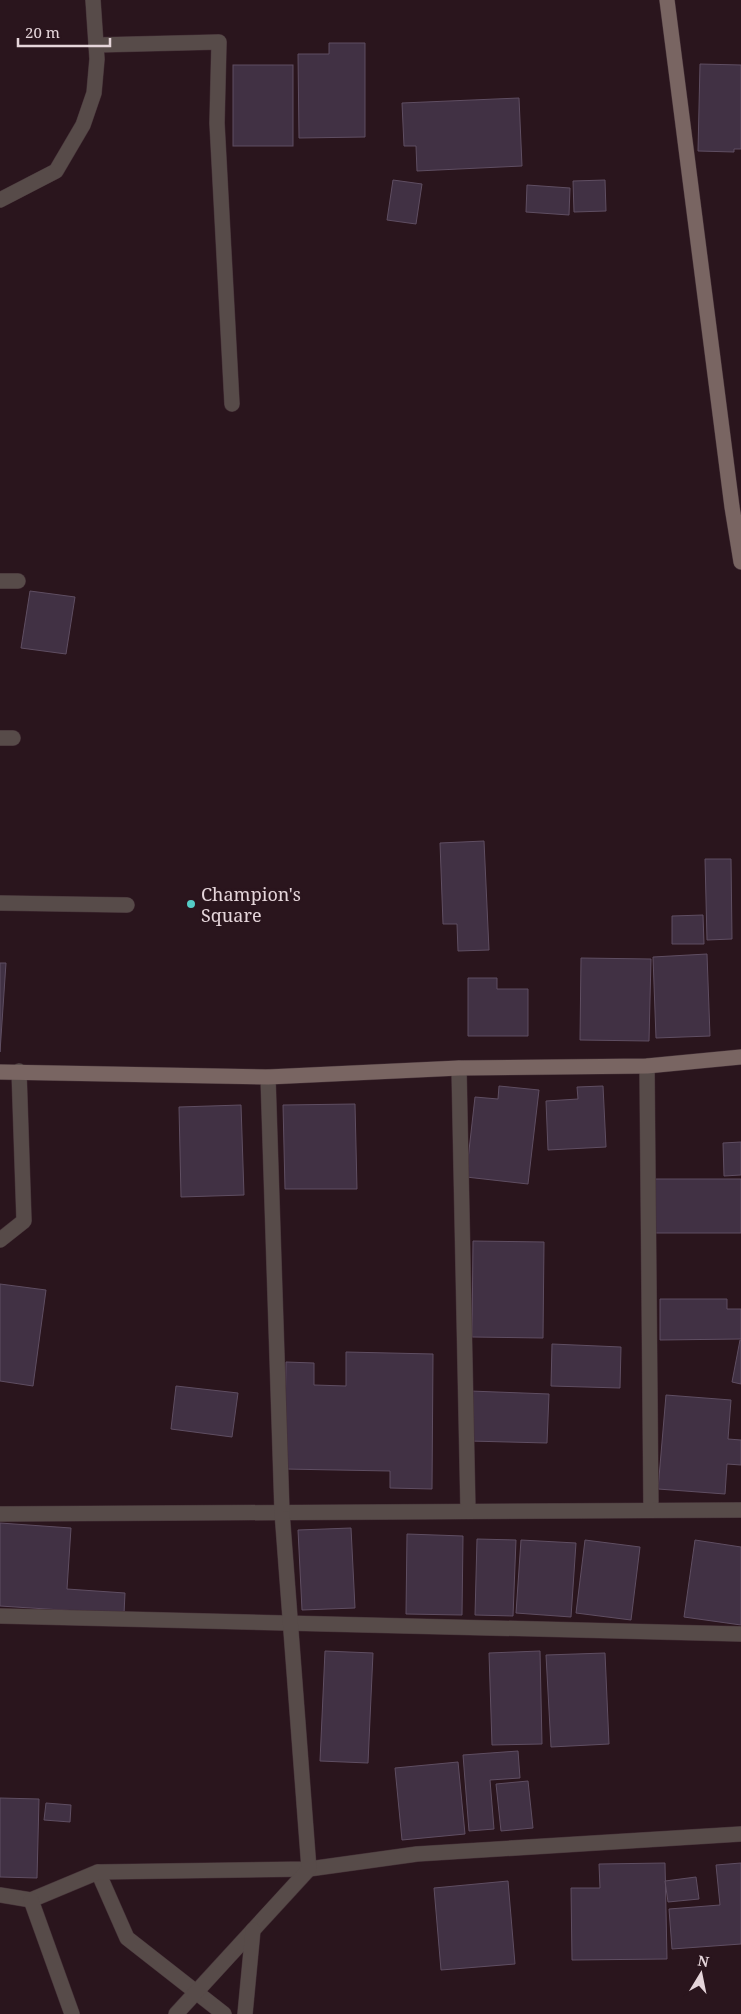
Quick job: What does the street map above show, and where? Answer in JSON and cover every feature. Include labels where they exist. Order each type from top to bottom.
[{"type":"street","points":[[0,200],[56,171],[83,125],[94,93],[96,45],[94,0]]},
{"type":"street","points":[[667,0],[736,507],[741,562]]},
{"type":"street","points":[[96,45],[219,42],[217,123],[232,404]]},
{"type":"street","points":[[0,581],[18,581]]},
{"type":"street","points":[[0,904],[127,905]]},
{"type":"street","points":[[0,1072],[268,1077],[459,1068],[647,1066],[741,1057]]},
{"type":"street","points":[[647,1066],[651,1510]]},
{"type":"street","points":[[459,1068],[468,1511]]},
{"type":"street","points":[[0,1240],[24,1221],[18,1071]]},
{"type":"street","points":[[176,2014],[309,1869],[282,1512],[268,1077]]},
{"type":"street","points":[[0,1514],[741,1510]]},
{"type":"street","points":[[0,1616],[741,1634]]},
{"type":"street","points":[[0,1895],[31,1900],[98,1872],[309,1869],[416,1854],[741,1834]]},
{"type":"street","points":[[98,1872],[126,1938],[224,2014]]},
{"type":"street","points":[[31,1900],[72,2014]]},
{"type":"street","points":[[245,2014],[253,1930]]},
{"type":"building","points":[[329,43],[365,43],[365,137],[299,138],[298,54],[329,54]]},
{"type":"building","points":[[700,64],[741,65],[741,149],[734,149],[734,152],[698,151]]},
{"type":"building","points":[[233,65],[293,65],[293,146],[233,146]]},
{"type":"building","points":[[519,98],[522,166],[417,171],[416,146],[404,146],[402,103]]},
{"type":"building","points":[[393,180],[422,184],[416,224],[387,220]]},
{"type":"building","points":[[605,180],[606,211],[574,212],[573,181]]},
{"type":"building","points":[[527,185],[570,188],[569,215],[526,212]]},
{"type":"building","points":[[30,591],[75,597],[66,654],[21,648]]},
{"type":"building","points":[[484,841],[489,950],[458,951],[457,924],[443,924],[440,843]]},
{"type":"building","points":[[705,859],[731,859],[732,939],[707,940]]},
{"type":"building","points":[[703,915],[704,944],[672,944],[672,916]]},
{"type":"building","points":[[707,954],[710,1036],[656,1038],[653,957]]},
{"type":"building","points":[[581,958],[651,959],[649,1041],[580,1040]]},
{"type":"building","points":[[0,963],[6,963],[0,1052]]},
{"type":"building","points":[[468,978],[497,978],[497,989],[528,989],[528,1036],[468,1036]]},
{"type":"building","points":[[499,1086],[539,1090],[528,1184],[466,1177],[475,1097],[498,1099]]},
{"type":"building","points":[[603,1086],[606,1147],[548,1150],[546,1101],[578,1099],[577,1087]]},
{"type":"building","points":[[355,1104],[357,1189],[285,1189],[283,1105]]},
{"type":"building","points":[[241,1105],[244,1195],[181,1197],[179,1107]]},
{"type":"building","points":[[741,1142],[741,1175],[724,1176],[723,1143]]},
{"type":"building","points":[[655,1179],[741,1179],[741,1233],[655,1233]]},
{"type":"building","points":[[473,1241],[544,1242],[543,1338],[472,1337]]},
{"type":"building","points":[[0,1284],[46,1290],[33,1386],[0,1381]]},
{"type":"building","points":[[660,1299],[727,1299],[727,1309],[741,1309],[741,1339],[660,1340]]},
{"type":"building","points":[[741,1340],[741,1384],[732,1382]]},
{"type":"building","points":[[552,1344],[621,1347],[620,1388],[551,1386]]},
{"type":"building","points":[[346,1352],[433,1354],[432,1489],[390,1488],[390,1471],[284,1469],[286,1362],[314,1363],[314,1385],[346,1386]]},
{"type":"building","points":[[176,1386],[238,1393],[232,1437],[171,1429]]},
{"type":"building","points":[[470,1391],[549,1394],[547,1443],[469,1441]]},
{"type":"building","points":[[666,1395],[731,1400],[728,1439],[741,1440],[741,1465],[727,1464],[725,1494],[658,1489]]},
{"type":"building","points":[[0,1523],[71,1528],[67,1589],[125,1593],[124,1614],[0,1606]]},
{"type":"building","points":[[351,1528],[355,1608],[302,1610],[298,1530]]},
{"type":"building","points":[[407,1534],[463,1536],[462,1615],[406,1614]]},
{"type":"building","points":[[477,1539],[516,1540],[513,1616],[475,1615]]},
{"type":"building","points":[[521,1540],[576,1543],[571,1617],[516,1613]]},
{"type":"building","points":[[585,1540],[640,1547],[631,1620],[576,1613]]},
{"type":"building","points":[[695,1540],[741,1547],[741,1625],[684,1617]]},
{"type":"building","points":[[325,1651],[373,1653],[368,1763],[320,1761]]},
{"type":"building","points":[[540,1651],[542,1744],[492,1745],[489,1653]]},
{"type":"building","points":[[605,1653],[609,1744],[551,1747],[546,1655]]},
{"type":"building","points":[[518,1751],[520,1778],[490,1780],[494,1829],[469,1831],[463,1755]]},
{"type":"building","points":[[458,1762],[465,1834],[402,1840],[395,1768]]},
{"type":"building","points":[[528,1781],[533,1828],[501,1831],[496,1784]]},
{"type":"building","points":[[0,1798],[39,1799],[37,1878],[0,1877]]},
{"type":"building","points":[[46,1803],[71,1805],[70,1822],[44,1820]]},
{"type":"building","points":[[665,1863],[667,1959],[572,1960],[571,1888],[600,1888],[599,1864]]},
{"type":"building","points":[[741,1863],[741,1944],[672,1949],[669,1909],[720,1905],[716,1865]]},
{"type":"building","points":[[696,1877],[699,1899],[668,1902],[665,1881]]},
{"type":"building","points":[[508,1881],[515,1964],[441,1970],[434,1888]]},
{"type":"place","name":"Champion's Square","points":[[191,904]]}]
